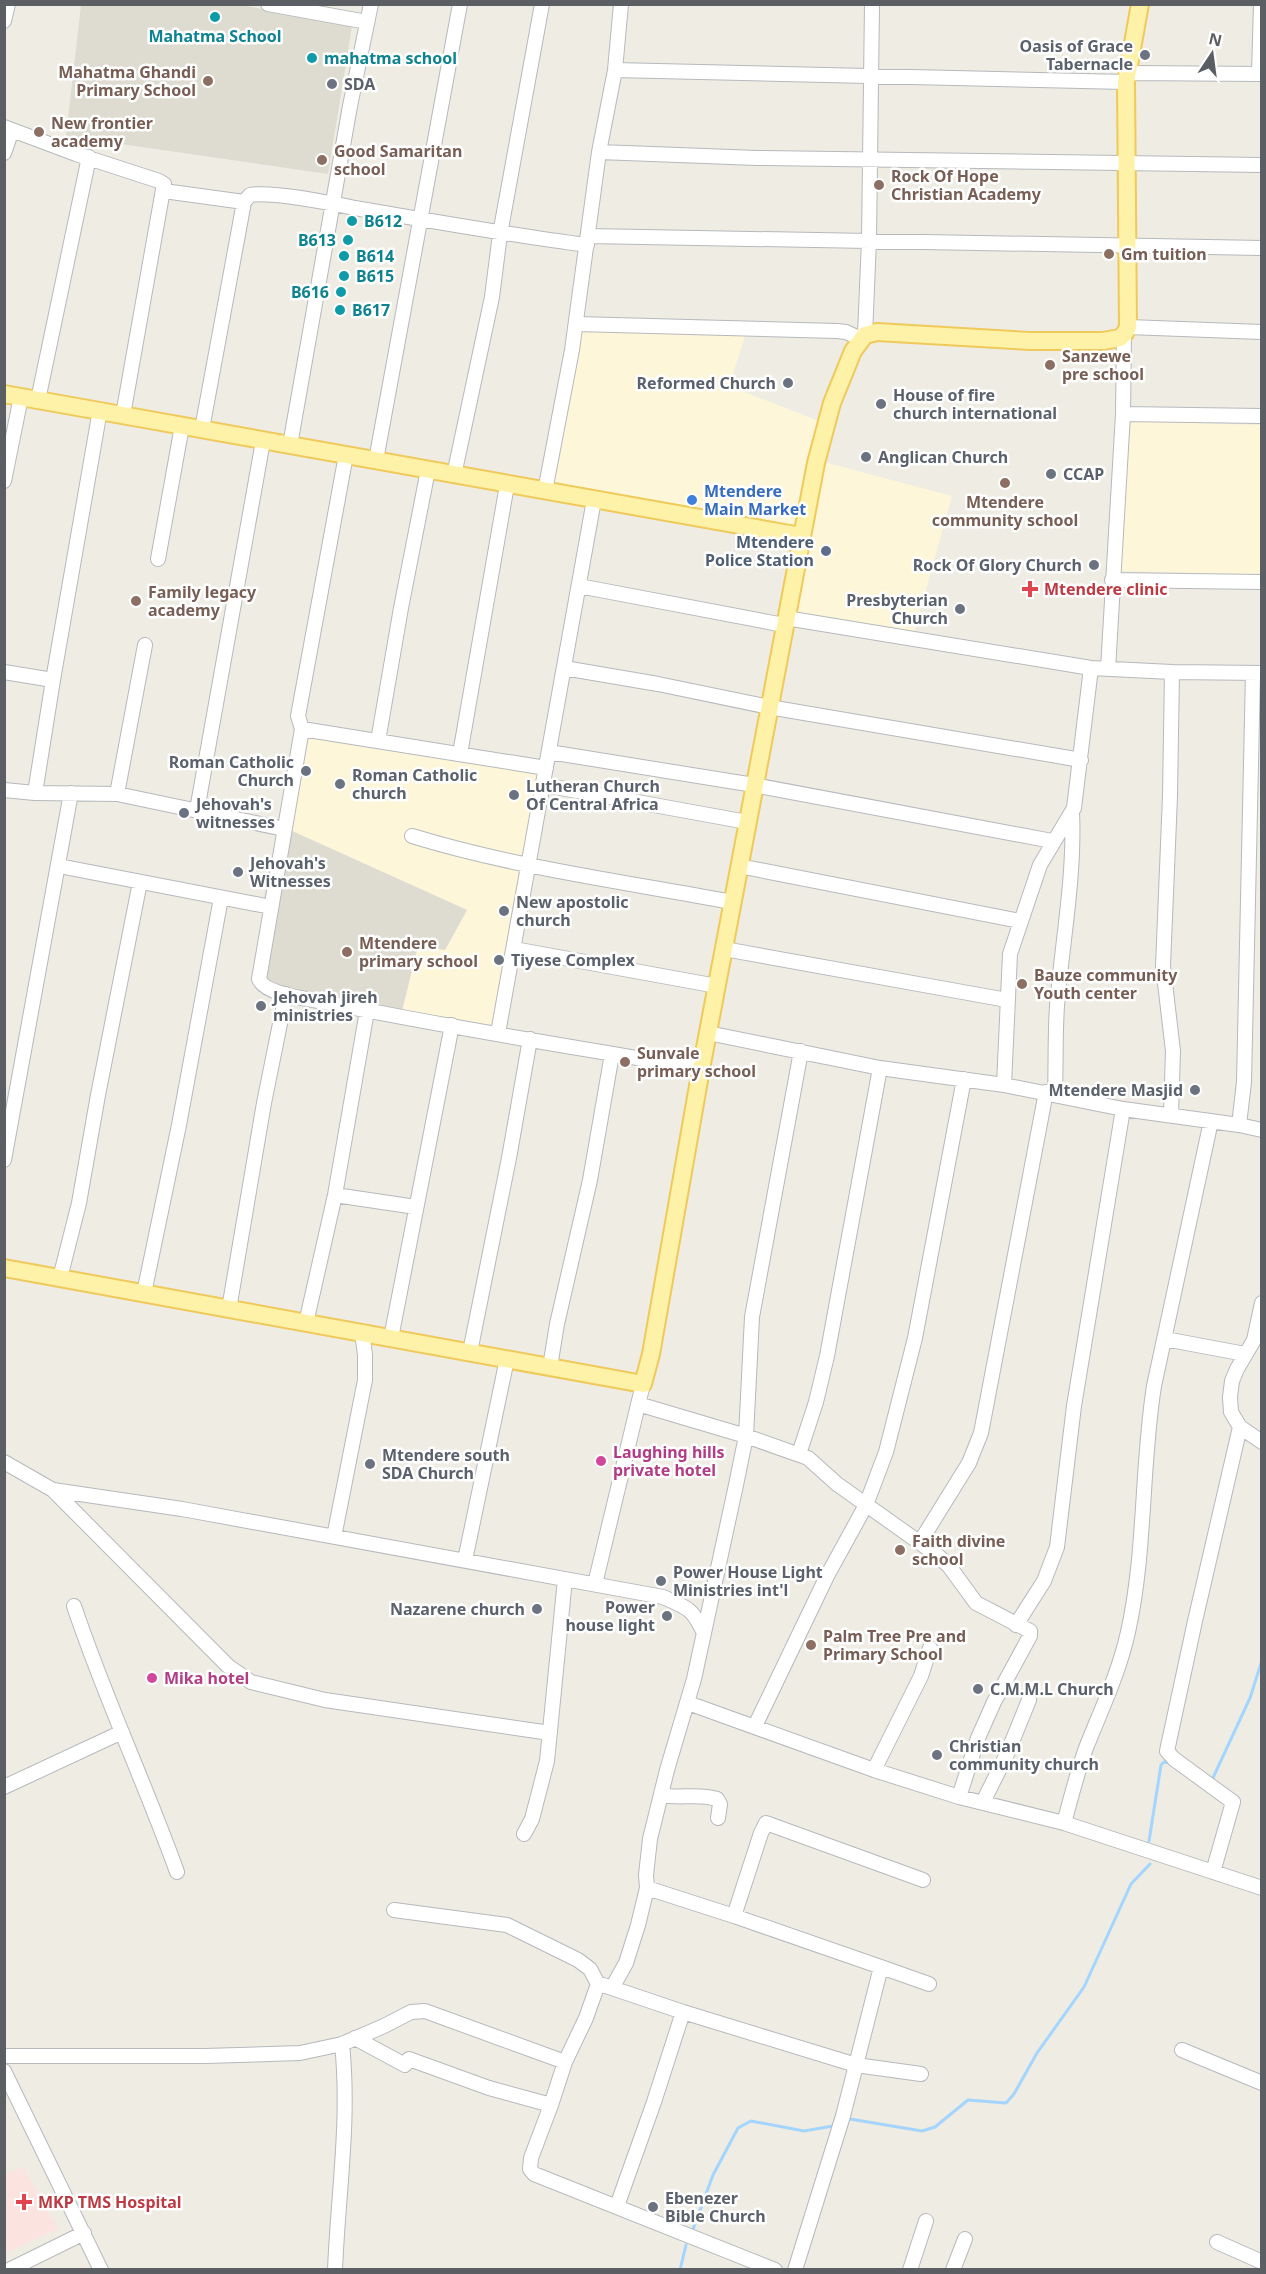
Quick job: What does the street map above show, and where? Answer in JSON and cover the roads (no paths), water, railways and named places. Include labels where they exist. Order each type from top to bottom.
[{"type":"main road","points":[[4,1268],[642,1384],[651,1354],[701,1070],[801,536],[818,455],[832,403],[853,351],[863,337],[877,332],[1029,340],[1103,341],[1117,339],[1126,331],[1128,78],[1140,4]]},
{"type":"main road","points":[[13,395],[801,536]]},
{"type":"street","points":[[4,21],[8,4]]},
{"type":"street","points":[[268,4],[367,22]]},
{"type":"street","points":[[290,445],[370,4]]},
{"type":"street","points":[[375,460],[460,4]]},
{"type":"street","points":[[454,475],[492,297],[500,234],[542,4]]},
{"type":"street","points":[[545,491],[576,324],[599,152],[615,70],[621,4]]},
{"type":"street","points":[[576,324],[837,331],[863,337],[869,240],[872,4]]},
{"type":"street","points":[[615,70],[1128,78],[1260,74],[1261,4]]},
{"type":"street","points":[[4,153],[8,128],[159,180],[164,184],[123,415]]},
{"type":"street","points":[[599,152],[758,158],[1262,165]]},
{"type":"street","points":[[38,400],[89,157]]},
{"type":"street","points":[[164,191],[244,202]]},
{"type":"street","points":[[202,429],[244,202],[246,197],[255,194],[333,204],[500,234],[587,240],[869,240],[1262,248]]},
{"type":"street","points":[[1108,669],[1126,331],[1262,332]]},
{"type":"street","points":[[4,481],[13,395]]},
{"type":"street","points":[[35,793],[100,410]]},
{"type":"street","points":[[1123,414],[1262,416]]},
{"type":"street","points":[[158,559],[183,426]]},
{"type":"street","points":[[197,810],[263,441]]},
{"type":"street","points":[[346,455],[298,717],[302,729],[259,979],[261,984],[267,989],[286,994],[367,1011],[701,1070]]},
{"type":"street","points":[[378,741],[428,470]]},
{"type":"street","points":[[460,754],[507,485]]},
{"type":"street","points":[[498,1033],[594,500]]},
{"type":"street","points":[[1112,580],[1262,582]]},
{"type":"street","points":[[579,586],[785,622],[1091,668],[1257,673],[1244,1082],[1239,1125]]},
{"type":"street","points":[[117,794],[145,645]]},
{"type":"street","points":[[920,1542],[969,1463],[981,1433],[1051,1093],[1073,830],[1072,812],[1081,760],[1091,668]]},
{"type":"street","points":[[564,669],[658,684],[769,707],[1081,760]]},
{"type":"street","points":[[4,672],[53,680]]},
{"type":"street","points":[[1171,1115],[1173,1051],[1163,966],[1172,672]]},
{"type":"street","points":[[302,729],[546,768]]},
{"type":"street","points":[[549,752],[754,785],[1052,841]]},
{"type":"street","points":[[544,785],[747,822]]},
{"type":"street","points":[[4,790],[35,793],[117,794],[284,829]]},
{"type":"street","points":[[4,1160],[71,793]]},
{"type":"street","points":[[1004,1085],[1010,954],[1040,865],[1052,841],[1063,829],[1072,812]]},
{"type":"street","points":[[412,836],[462,852],[529,867],[732,902]]},
{"type":"street","points":[[59,866],[271,907]]},
{"type":"street","points":[[739,866],[1020,921]]},
{"type":"street","points":[[60,1278],[79,1203],[140,882]]},
{"type":"street","points":[[144,1293],[181,1114],[221,898]]},
{"type":"street","points":[[514,949],[717,986]]},
{"type":"street","points":[[724,949],[1007,1000]]},
{"type":"street","points":[[229,1309],[264,1103],[286,994]]},
{"type":"street","points":[[306,1323],[335,1195],[367,1011]]},
{"type":"street","points":[[391,1338],[452,1025]]},
{"type":"street","points":[[708,1033],[880,1068],[1004,1085],[1123,1109],[1262,1130]]},
{"type":"street","points":[[470,1352],[507,1169],[530,1039]]},
{"type":"street","points":[[775,2270],[534,2174],[530,2169],[531,2158],[565,2061],[586,2018],[633,1945],[647,1888],[650,1839],[688,1703],[746,1436],[752,1317],[801,1051]]},
{"type":"street","points":[[550,1367],[557,1324],[590,1180],[612,1054]]},
{"type":"street","points":[[799,1454],[828,1356],[880,1068]]},
{"type":"street","points":[[755,1726],[826,1576],[866,1505],[886,1452],[915,1338],[964,1079]]},
{"type":"street","points":[[1016,1625],[1044,1581],[1057,1547],[1074,1406],[1123,1109]]},
{"type":"street","points":[[1064,1823],[1085,1750],[1116,1676],[1128,1632],[1142,1543],[1148,1424],[1211,1121]]},
{"type":"street","points":[[335,1195],[416,1207]]},
{"type":"street","points":[[1262,1303],[1251,1349],[1245,1354],[1232,1381],[1230,1397],[1231,1412],[1240,1427],[1262,1442]]},
{"type":"street","points":[[334,1537],[365,1380],[362,1332]]},
{"type":"street","points":[[1165,1339],[1245,1354]]},
{"type":"street","points":[[465,1560],[507,1359]]},
{"type":"street","points":[[595,1584],[642,1384]]},
{"type":"street","points":[[638,1404],[746,1436],[808,1458],[866,1505],[920,1542],[949,1566],[976,1603],[1030,1631],[1030,1636],[994,1701],[975,1747],[959,1797]]},
{"type":"street","points":[[1214,1872],[1233,1802],[1174,1759],[1167,1751],[1240,1427]]},
{"type":"street","points":[[4,1462],[53,1490],[69,1504],[228,1666],[251,1682],[325,1700],[550,1733]]},
{"type":"street","points":[[53,1490],[182,1509],[663,1597],[683,1605],[696,1615],[704,1633]]},
{"type":"street","points":[[524,1834],[532,1819],[547,1761],[565,1579]]},
{"type":"street","points":[[75,1606],[98,1672],[149,1796],[177,1872]]},
{"type":"street","points":[[874,1770],[901,1712],[913,1693],[930,1648]]},
{"type":"street","points":[[983,1802],[1007,1754],[1029,1700]]},
{"type":"street","points":[[688,1703],[874,1770],[959,1797],[1064,1823],[1262,1888]]},
{"type":"street","points":[[4,1786],[122,1732]]},
{"type":"street","points":[[661,1795],[675,1797],[696,1795],[717,1799],[720,1804],[718,1818]]},
{"type":"street","points":[[734,1916],[766,1823],[923,1880]]},
{"type":"street","points":[[647,1888],[929,1984]]},
{"type":"street","points":[[394,1910],[507,1925],[578,1960],[590,1969],[605,1986],[856,2065],[921,2074]]},
{"type":"street","points":[[795,2270],[843,2116],[881,1967]]},
{"type":"street","points":[[4,2056],[266,2056],[300,2053],[349,2041],[411,2012],[425,2011],[565,2061]]},
{"type":"street","points":[[617,2206],[683,2012]]},
{"type":"street","points":[[349,2041],[489,2088],[551,2105]]},
{"type":"street","points":[[335,2270],[349,2041]]},
{"type":"street","points":[[1182,2050],[1262,2083]]},
{"type":"street","points":[[4,2071],[101,2270]]},
{"type":"street","points":[[910,2270],[926,2221]]},
{"type":"street","points":[[9,2270],[84,2233]]},
{"type":"street","points":[[953,2270],[965,2239]]},
{"type":"street","points":[[1217,2242],[1262,2262]]},
{"type":"waterway","points":[[1212,1780],[1250,1698],[1262,1660]]},
{"type":"waterway","points":[[1149,1841],[1161,1765],[1164,1762],[1171,1763]]},
{"type":"waterway","points":[[850,2119],[922,2131],[935,2127],[968,2100],[1006,2103],[1014,2094],[1037,2053],[1084,1987],[1131,1884],[1150,1864]]},
{"type":"waterway","points":[[692,2232],[713,2175],[738,2128],[751,2121],[804,2131],[833,2126]]},
{"type":"waterway","points":[[680,2270],[686,2245]]},
{"type":"place","name":"Mahatma School","points":[[215,17]]},
{"type":"place","name":"Oasis of Grace Tabernacle","points":[[1145,55]]},
{"type":"place","name":"mahatma school","points":[[312,58]]},
{"type":"place","name":"Mahatma Ghandi Primary School","points":[[208,81]]},
{"type":"place","name":"SDA","points":[[332,84]]},
{"type":"place","name":"New frontier academy","points":[[39,132]]},
{"type":"place","name":"Good Samaritan school","points":[[322,160]]},
{"type":"place","name":"Rock Of Hope Christian Academy","points":[[879,185]]},
{"type":"place","name":"B612","points":[[352,221]]},
{"type":"place","name":"B613","points":[[348,240]]},
{"type":"place","name":"Gm tuition","points":[[1109,254]]},
{"type":"place","name":"B614","points":[[344,256]]},
{"type":"place","name":"B615","points":[[344,276]]},
{"type":"place","name":"B616","points":[[341,292]]},
{"type":"place","name":"B617","points":[[340,310]]},
{"type":"place","name":"Sanzewe pre school","points":[[1050,365]]},
{"type":"place","name":"Reformed Church","points":[[788,383]]},
{"type":"place","name":"House of fire church international","points":[[881,404]]},
{"type":"place","name":"Anglican Church","points":[[866,457]]},
{"type":"place","name":"CCAP","points":[[1051,474]]},
{"type":"place","name":"Mtendere community school","points":[[1005,483]]},
{"type":"place","name":"Mtendere Main Market","points":[[692,500]]},
{"type":"place","name":"Mtendere Police Station","points":[[826,551]]},
{"type":"place","name":"Rock Of Glory Church","points":[[1094,565]]},
{"type":"place","name":"Mtendere clinic","points":[[1030,589]]},
{"type":"place","name":"Family legacy academy","points":[[136,601]]},
{"type":"place","name":"Presbyterian Church","points":[[960,609]]},
{"type":"place","name":"Roman Catholic Church","points":[[306,771]]},
{"type":"place","name":"Roman Catholic church","points":[[340,784]]},
{"type":"place","name":"Lutheran Church Of Central Africa","points":[[514,795]]},
{"type":"place","name":"Jehovah's witnesses","points":[[184,813]]},
{"type":"place","name":"Jehovah's Witnesses","points":[[238,872]]},
{"type":"place","name":"New apostolic church","points":[[504,911]]},
{"type":"place","name":"Mtendere primary school","points":[[347,952]]},
{"type":"place","name":"Tiyese Complex","points":[[499,960]]},
{"type":"place","name":"Bauze community Youth center","points":[[1022,984]]},
{"type":"place","name":"Jehovah jireh ministries","points":[[261,1006]]},
{"type":"place","name":"Sunvale primary school","points":[[625,1062]]},
{"type":"place","name":"Mtendere Masjid","points":[[1195,1090]]},
{"type":"place","name":"Laughing hills private hotel","points":[[601,1461]]},
{"type":"place","name":"Mtendere south SDA Church","points":[[370,1464]]},
{"type":"place","name":"Faith divine school","points":[[900,1550]]},
{"type":"place","name":"Power House Light Ministries int'l","points":[[661,1581]]},
{"type":"place","name":"Nazarene church","points":[[537,1609]]},
{"type":"place","name":"Power house light","points":[[667,1616]]},
{"type":"place","name":"Palm Tree Pre and Primary School","points":[[811,1645]]},
{"type":"place","name":"Mika hotel","points":[[152,1678]]},
{"type":"place","name":"C.M.M.L Church","points":[[978,1689]]},
{"type":"place","name":"Christian community church","points":[[937,1755]]},
{"type":"place","name":"MKP TMS Hospital","points":[[24,2202]]},
{"type":"place","name":"Ebenezer Bible Church","points":[[653,2207]]}]
